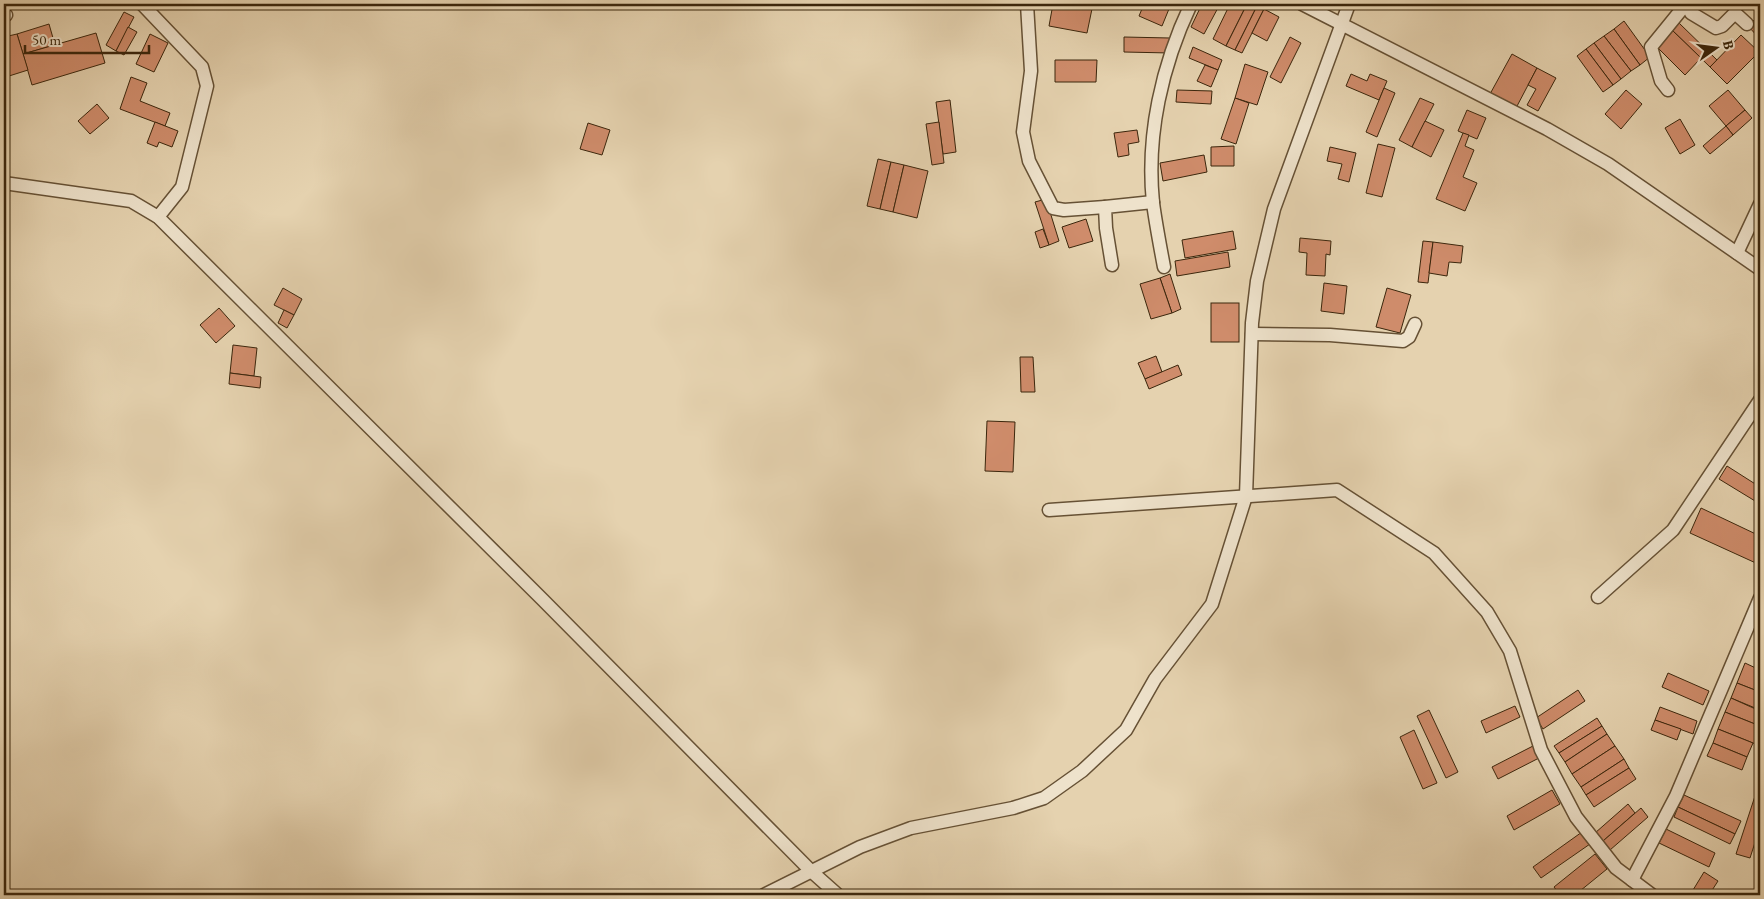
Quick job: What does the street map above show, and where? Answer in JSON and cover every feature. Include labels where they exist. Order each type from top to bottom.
[{"type":"street","points":[[142,4],[202,67],[207,86],[182,187],[158,217]]},
{"type":"street","points":[[1027,4],[1031,71],[1023,132],[1029,161],[1052,208],[1064,210],[1153,202]]},
{"type":"street","points":[[1164,267],[1153,202],[1153,136],[1160,87],[1180,28],[1191,4]]},
{"type":"street","points":[[1302,4],[1547,129],[1608,164],[1760,270]]},
{"type":"street","points":[[764,895],[860,847],[911,828],[1013,808],[1044,798],[1082,771],[1126,730],[1155,680],[1212,604],[1246,496],[1252,334],[1257,281],[1274,209],[1349,4]]},
{"type":"street","points":[[1668,90],[1661,81],[1651,47],[1687,4],[1692,13],[1716,28],[1722,26],[1734,13],[1747,24]]},
{"type":"street","points":[[4,183],[131,201],[158,217],[543,600],[810,871],[838,895]]},
{"type":"street","points":[[1737,253],[1760,204]]},
{"type":"street","points":[[1105,206],[1106,228],[1112,265]]},
{"type":"street","points":[[1252,334],[1330,335],[1403,341],[1409,337],[1415,324]]},
{"type":"street","points":[[1598,596],[1673,530],[1760,400]]},
{"type":"street","points":[[1049,510],[1337,490],[1434,553],[1487,612],[1510,651],[1541,750],[1576,817],[1616,868],[1652,895]]},
{"type":"street","points":[[1632,880],[1676,796],[1760,598]]},
{"type":"building","points":[[1053,4],[1093,4],[1087,33],[1049,26]]},
{"type":"building","points":[[1144,4],[1171,4],[1162,26],[1139,16]]},
{"type":"building","points":[[1202,4],[1220,4],[1204,34],[1191,27]]},
{"type":"building","points":[[1230,4],[1247,4],[1226,46],[1213,39]]},
{"type":"building","points":[[1247,4],[1258,4],[1235,50],[1226,46]]},
{"type":"building","points":[[1257,6],[1264,9],[1242,53],[1235,50]]},
{"type":"building","points":[[1264,9],[1279,17],[1267,41],[1252,33]]},
{"type":"building","points":[[124,12],[134,17],[116,51],[106,45]]},
{"type":"building","points":[[1760,14],[1760,39],[1748,26]]},
{"type":"building","points":[[1624,21],[1650,57],[1640,65],[1614,29]]},
{"type":"building","points":[[1679,23],[1717,60],[1710,67],[1672,30]]},
{"type":"building","points":[[49,24],[55,45],[23,54],[17,34]]},
{"type":"building","points":[[128,27],[137,32],[124,55],[116,51]]},
{"type":"building","points":[[1614,29],[1640,65],[1631,71],[1604,36]]},
{"type":"building","points":[[1672,30],[1701,58],[1685,75],[1656,46]]},
{"type":"building","points":[[96,33],[105,63],[32,85],[23,54]]},
{"type":"building","points":[[17,34],[28,70],[9,76],[4,58],[4,37]]},
{"type":"building","points":[[150,34],[168,43],[154,72],[136,64]]},
{"type":"building","points":[[1741,35],[1759,52],[1727,84],[1710,67]]},
{"type":"building","points":[[1604,36],[1631,71],[1621,79],[1594,43]]},
{"type":"building","points":[[1124,37],[1170,38],[1170,53],[1124,52]]},
{"type":"building","points":[[1290,37],[1301,43],[1281,83],[1270,77]]},
{"type":"building","points":[[1594,43],[1621,79],[1613,85],[1586,49]]},
{"type":"building","points":[[1193,47],[1222,60],[1218,70],[1189,58]]},
{"type":"building","points":[[1586,49],[1613,85],[1603,92],[1577,56]]},
{"type":"building","points":[[1512,54],[1537,68],[1516,108],[1490,94]]},
{"type":"building","points":[[1055,60],[1097,60],[1096,82],[1055,82]]},
{"type":"building","points":[[1245,64],[1268,72],[1257,105],[1235,98]]},
{"type":"building","points":[[1205,65],[1218,70],[1211,87],[1197,81]]},
{"type":"building","points":[[1537,68],[1556,78],[1538,111],[1527,105],[1536,89],[1528,85]]},
{"type":"building","points":[[1351,74],[1367,81],[1370,74],[1387,81],[1379,100],[1346,86]]},
{"type":"building","points":[[131,77],[147,83],[140,101],[170,113],[165,126],[120,109]]},
{"type":"building","points":[[1384,88],[1395,93],[1377,137],[1366,132]]},
{"type":"building","points":[[1177,90],[1212,91],[1211,104],[1176,102]]},
{"type":"building","points":[[1626,90],[1642,104],[1621,129],[1605,114]]},
{"type":"building","points":[[1728,90],[1745,110],[1726,126],[1709,106]]},
{"type":"building","points":[[1235,98],[1249,103],[1236,144],[1221,139]]},
{"type":"building","points":[[1420,98],[1434,104],[1412,147],[1399,140]]},
{"type":"building","points":[[950,100],[956,152],[943,154],[936,102]]},
{"type":"building","points":[[97,104],[109,118],[90,134],[78,121]]},
{"type":"building","points":[[1467,110],[1486,118],[1477,139],[1458,131]]},
{"type":"building","points":[[1745,110],[1752,118],[1733,135],[1726,126]]},
{"type":"building","points":[[1680,119],[1695,145],[1680,154],[1665,128]]},
{"type":"building","points":[[1425,121],[1444,130],[1431,157],[1412,147]]},
{"type":"building","points":[[155,122],[178,131],[172,147],[159,142],[157,147],[147,143]]},
{"type":"building","points":[[939,122],[944,163],[932,165],[926,124]]},
{"type":"building","points":[[588,123],[610,130],[602,155],[580,149]]},
{"type":"building","points":[[1726,126],[1733,135],[1710,154],[1703,146]]},
{"type":"building","points":[[1137,130],[1139,142],[1128,144],[1129,155],[1118,157],[1114,133]]},
{"type":"building","points":[[1463,133],[1469,135],[1465,146],[1474,150],[1463,177],[1477,183],[1465,211],[1436,199]]},
{"type":"building","points":[[1378,144],[1395,148],[1382,197],[1366,193]]},
{"type":"building","points":[[1234,146],[1234,166],[1211,166],[1211,147]]},
{"type":"building","points":[[1330,147],[1356,153],[1349,182],[1338,179],[1342,164],[1327,161]]},
{"type":"building","points":[[1204,155],[1207,172],[1163,181],[1160,163]]},
{"type":"building","points":[[878,159],[891,162],[880,209],[867,206]]},
{"type":"building","points":[[891,162],[904,165],[893,212],[880,209]]},
{"type":"building","points":[[904,165],[928,171],[917,218],[893,212]]},
{"type":"building","points":[[1046,199],[1059,241],[1049,245],[1035,202]]},
{"type":"building","points":[[1086,219],[1093,241],[1069,248],[1062,227]]},
{"type":"building","points":[[1043,229],[1049,245],[1040,248],[1035,232]]},
{"type":"building","points":[[1233,231],[1236,249],[1185,258],[1182,240]]},
{"type":"building","points":[[1300,238],[1331,241],[1330,255],[1326,254],[1325,276],[1306,275],[1307,253],[1299,252]]},
{"type":"building","points":[[1423,241],[1433,242],[1428,283],[1418,282]]},
{"type":"building","points":[[1433,242],[1463,246],[1461,263],[1449,262],[1447,276],[1429,273]]},
{"type":"building","points":[[1228,252],[1230,267],[1177,276],[1175,261]]},
{"type":"building","points":[[1170,274],[1181,309],[1172,313],[1160,278]]},
{"type":"building","points":[[1160,278],[1172,313],[1151,319],[1140,284]]},
{"type":"building","points":[[1324,283],[1347,286],[1344,314],[1321,311]]},
{"type":"building","points":[[283,288],[302,299],[294,315],[274,305]]},
{"type":"building","points":[[1387,288],[1411,295],[1400,333],[1376,327]]},
{"type":"building","points":[[1211,303],[1239,303],[1239,342],[1211,342]]},
{"type":"building","points":[[219,308],[235,326],[216,343],[200,325]]},
{"type":"building","points":[[284,310],[294,315],[287,328],[278,323]]},
{"type":"building","points":[[233,345],[257,348],[254,376],[230,373]]},
{"type":"building","points":[[1156,356],[1162,372],[1145,379],[1138,363]]},
{"type":"building","points":[[1020,357],[1033,357],[1035,392],[1021,392]]},
{"type":"building","points":[[1178,365],[1182,375],[1149,389],[1145,379]]},
{"type":"building","points":[[230,373],[261,377],[260,388],[229,384]]},
{"type":"building","points":[[987,421],[1015,422],[1013,472],[985,471]]},
{"type":"building","points":[[1727,466],[1760,487],[1760,504],[1719,479]]},
{"type":"building","points":[[1701,508],[1760,536],[1760,559],[1758,564],[1690,533]]},
{"type":"building","points":[[1745,663],[1760,670],[1760,692],[1737,683]]},
{"type":"building","points":[[1668,673],[1709,691],[1703,705],[1662,687]]},
{"type":"building","points":[[1737,683],[1760,692],[1760,710],[1731,698]]},
{"type":"building","points":[[1578,690],[1585,701],[1543,729],[1536,718]]},
{"type":"building","points":[[1731,698],[1760,711],[1760,726],[1725,712]]},
{"type":"building","points":[[1515,706],[1520,717],[1486,733],[1481,721]]},
{"type":"building","points":[[1660,707],[1697,721],[1693,734],[1655,720]]},
{"type":"building","points":[[1429,710],[1458,772],[1446,778],[1417,716]]},
{"type":"building","points":[[1725,712],[1760,726],[1758,745],[1718,729]]},
{"type":"building","points":[[1597,718],[1602,726],[1559,753],[1554,746]]},
{"type":"building","points":[[1655,720],[1681,729],[1677,740],[1651,730]]},
{"type":"building","points":[[1602,726],[1607,734],[1565,762],[1559,753]]},
{"type":"building","points":[[1718,729],[1753,743],[1747,757],[1713,743]]},
{"type":"building","points":[[1414,730],[1437,783],[1423,789],[1400,737]]},
{"type":"building","points":[[1607,734],[1615,746],[1572,774],[1565,762]]},
{"type":"building","points":[[1713,743],[1747,757],[1742,770],[1707,756]]},
{"type":"building","points":[[1533,746],[1539,758],[1498,779],[1492,767]]},
{"type":"building","points":[[1615,746],[1624,759],[1581,787],[1572,774]]},
{"type":"building","points":[[1624,759],[1629,768],[1586,795],[1581,787]]},
{"type":"building","points":[[1629,768],[1636,779],[1594,807],[1586,795]]},
{"type":"building","points":[[1552,790],[1560,804],[1514,830],[1507,816]]},
{"type":"building","points":[[1756,793],[1760,795],[1760,827],[1750,858],[1736,854]]},
{"type":"building","points":[[1684,795],[1741,821],[1735,834],[1678,807]]},
{"type":"building","points":[[1628,804],[1635,813],[1603,841],[1595,833]]},
{"type":"building","points":[[1678,807],[1735,834],[1730,844],[1674,817]]},
{"type":"building","points":[[1641,808],[1648,817],[1610,850],[1603,841]]},
{"type":"building","points":[[1666,829],[1715,853],[1709,867],[1659,843]]},
{"type":"building","points":[[1582,832],[1590,844],[1541,878],[1533,867]]},
{"type":"building","points":[[1595,854],[1607,869],[1575,895],[1560,895],[1554,887]]},
{"type":"building","points":[[1704,872],[1718,881],[1709,895],[1690,895]]}]
